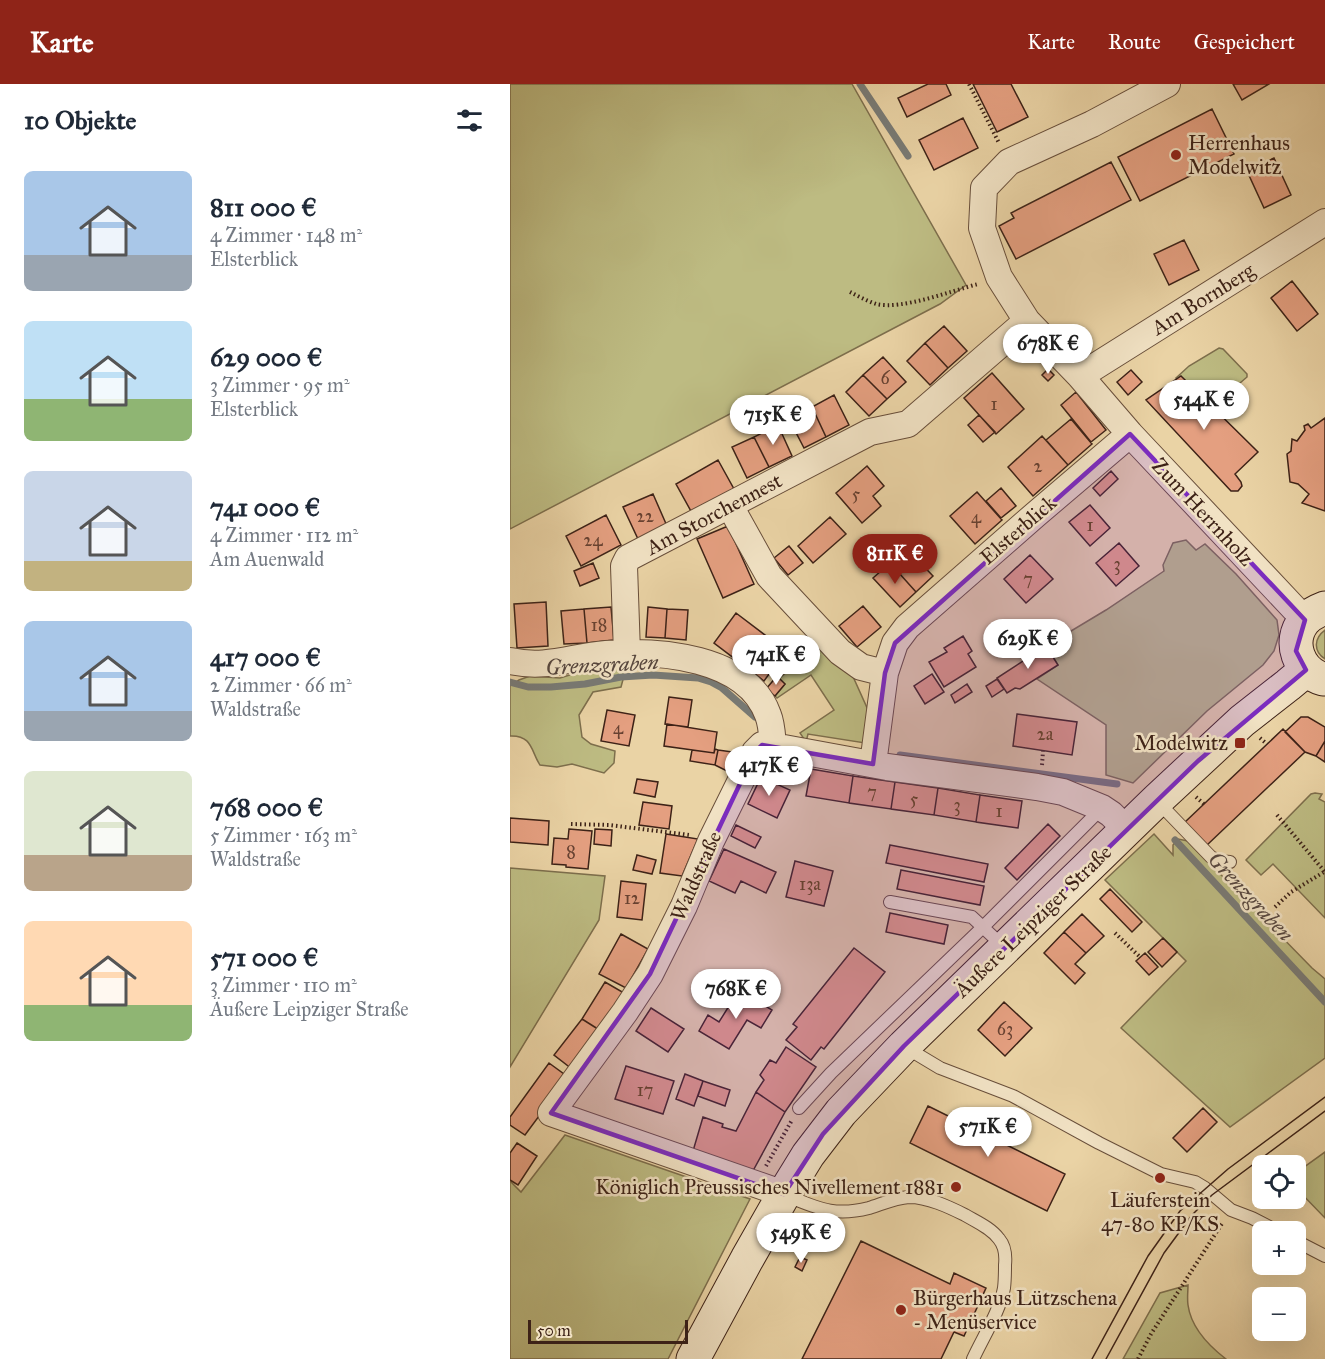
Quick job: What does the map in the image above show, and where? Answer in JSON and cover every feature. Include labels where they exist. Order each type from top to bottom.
[{"type":"street","name":"Zum Herrnholz","points":[[1167,84],[1092,124],[1009,162],[984,188],[982,228],[999,277],[1027,321],[1080,376],[1130,434],[1315,614]]},
{"type":"street","name":"Am Bornberg","points":[[1080,376],[1325,222]]},
{"type":"street","name":"Am Storchennest","points":[[627,653],[624,566],[628,558],[870,432],[908,424],[1027,321]]},
{"type":"street","name":"Elsterblick","points":[[873,764],[885,673],[895,643],[907,627],[1130,434]]},
{"type":"street","points":[[730,506],[769,576],[840,652],[861,667],[885,673]]},
{"type":"street","points":[[1315,614],[1299,629],[1296,639],[1296,651],[1300,661],[1315,675]]},
{"type":"street","points":[[510,661],[535,664],[562,662],[603,654],[627,653],[679,656],[709,663],[729,673],[753,690],[768,713],[772,727],[772,746],[873,764],[1064,792],[1101,808],[1111,814],[1126,829]]},
{"type":"street","name":"Äußere Leipziger Straße","points":[[693,1359],[747,1259],[770,1189],[808,1155],[829,1127],[904,1046],[994,938],[1126,829],[1242,721],[1288,685],[1315,675]]},
{"type":"street","name":"Waldstraße","points":[[770,1189],[550,1113],[625,1012],[650,974],[755,752],[762,745],[772,746]]},
{"type":"lane","points":[[1157,800],[1211,857],[1219,861],[1230,862]]},
{"type":"lane","points":[[800,1108],[831,1072],[994,938],[1101,808]]},
{"type":"lane","points":[[890,902],[972,917],[994,938]]},
{"type":"lane","points":[[904,1046],[940,1068],[1013,1096],[1161,1174],[1195,1182],[1231,1210],[1258,1221]]},
{"type":"lane","points":[[770,1189],[825,1210],[846,1213],[909,1197],[934,1202],[987,1227],[1004,1246],[1004,1287],[1000,1303],[973,1359]]},
{"type":"lane","points":[[1306,1246],[1325,1256]]},
{"type":"path","points":[[969,84],[1009,162]]},
{"type":"path","points":[[850,292],[876,304],[892,305],[999,277]]},
{"type":"path","points":[[1043,751],[1044,770]]},
{"type":"path","points":[[1275,907],[1290,892],[1325,872],[1277,815]]},
{"type":"path","points":[[571,824],[609,825],[701,837],[711,841]]},
{"type":"path","points":[[1115,933],[1140,957]]},
{"type":"path","points":[[770,1189],[800,1108]]},
{"type":"path","points":[[1138,1359],[1151,1334],[1231,1210]]},
{"type":"highlighted area","points":[[1130,434],[1305,620],[1296,651],[1306,670],[1198,761],[904,1046],[823,1134],[784,1194],[551,1113],[650,974],[755,752],[762,745],[873,764],[885,673],[895,643]]},
{"type":"shaded area","points":[[510,84],[852,84],[966,285],[940,304],[510,529]]},
{"type":"shaded area","points":[[1219,348],[1223,349],[1247,374],[1247,377],[1211,408],[1206,407],[1176,378],[1189,366]]},
{"type":"shaded area","points":[[1186,540],[1196,550],[1205,544],[1236,574],[1277,620],[1279,635],[1274,651],[1263,665],[1207,711],[1133,783],[1106,775],[1106,725],[1037,679],[1058,665],[1046,646],[1106,610],[1164,571],[1163,565],[1173,543]]},
{"type":"shaded area","points":[[1325,630],[1325,659],[1318,652],[1316,644]]},
{"type":"shaded area","points":[[822,641],[850,670],[868,710],[865,743],[808,734],[806,742],[800,733],[834,710],[811,675],[777,698],[775,696],[785,684],[779,679]]},
{"type":"shaded area","points":[[618,667],[625,672],[621,687],[593,692],[579,715],[582,737],[591,744],[615,751],[614,763],[604,773],[572,764],[557,767],[540,765],[527,741],[518,736],[510,736],[510,686],[519,680],[530,676],[560,678],[576,673]]},
{"type":"shaded area","points":[[1311,794],[1322,794],[1319,799],[1325,802],[1325,918],[1273,864],[1261,875],[1246,860]]},
{"type":"shaded area","points":[[1154,834],[1173,855],[1173,845],[1178,839],[1188,841],[1325,979],[1325,1058],[1230,1127],[1121,1028],[1186,961],[1105,880]]},
{"type":"shaded area","points":[[510,868],[605,876],[599,920],[510,1067]]},
{"type":"shaded area","points":[[565,1135],[750,1199],[668,1359],[510,1359],[510,1181],[521,1192]]},
{"type":"shaded area","points":[[1325,1152],[1325,1218],[1306,1198],[1306,1166]]},
{"type":"shaded area","points":[[1188,1285],[1188,1305],[1193,1321],[1207,1342],[1226,1359],[1123,1359],[1160,1293]]},
{"type":"building","points":[[928,84],[946,84],[951,95],[907,117],[898,98]]},
{"type":"building","points":[[973,84],[1011,84],[1028,117],[997,132]]},
{"type":"building","points":[[1233,84],[1269,84],[1242,100]]},
{"type":"building","name":"Herrenhaus Modelwitz","points":[[1212,109],[1234,154],[1140,201],[1118,157]]},
{"type":"building","points":[[963,118],[978,148],[934,170],[919,140]]},
{"type":"building","points":[[1274,158],[1291,195],[1264,208],[1247,171]]},
{"type":"building","points":[[1111,162],[1131,200],[1016,259],[999,226],[1014,218],[1011,213]]},
{"type":"building","points":[[1184,240],[1199,270],[1169,285],[1154,254]]},
{"type":"building","points":[[1292,281],[1318,314],[1297,331],[1271,298]]},
{"type":"building","points":[[944,326],[967,351],[948,368],[925,343]]},
{"type":"building","points":[[925,343],[948,368],[930,385],[907,361]]},
{"type":"building","points":[[883,357],[906,382],[887,399],[863,375]]},
{"type":"building","points":[[1048,369],[1054,375],[1048,381],[1042,375]]},
{"type":"building","points":[[1131,370],[1142,382],[1128,395],[1117,382]]},
{"type":"building","points":[[992,373],[1024,409],[996,434],[964,398]]},
{"type":"building","points":[[863,375],[887,399],[869,416],[846,392]]},
{"type":"building","points":[[1181,376],[1258,452],[1235,474],[1242,486],[1238,491],[1231,491],[1146,400]]},
{"type":"building","points":[[1076,392],[1106,430],[1091,442],[1061,405]]},
{"type":"building","points":[[834,395],[849,425],[826,437],[812,407]]},
{"type":"building","points":[[812,407],[826,437],[804,448],[789,419]]},
{"type":"building","points":[[979,415],[995,432],[983,442],[968,425]]},
{"type":"building","points":[[1325,418],[1325,511],[1302,503],[1309,494],[1298,484],[1290,482],[1287,454],[1291,451],[1292,439],[1297,441],[1305,430],[1304,426],[1308,424],[1311,428]]},
{"type":"building","points":[[1071,419],[1092,444],[1068,465],[1046,440]]},
{"type":"building","points":[[778,425],[792,456],[769,467],[754,437]]},
{"type":"building","points":[[1042,436],[1068,465],[1033,496],[1008,467]]},
{"type":"building","points":[[754,437],[769,467],[747,478],[732,447]]},
{"type":"building","points":[[718,460],[734,489],[692,513],[676,484]]},
{"type":"building","points":[[867,466],[884,486],[873,496],[881,506],[862,523],[836,493]]},
{"type":"building","points":[[1111,471],[1118,479],[1100,496],[1093,488]]},
{"type":"building","points":[[1001,488],[1016,506],[1001,518],[986,501]]},
{"type":"building","points":[[977,492],[1002,520],[975,544],[950,516]]},
{"type":"building","points":[[653,494],[667,526],[638,539],[623,507]]},
{"type":"building","points":[[1090,505],[1110,528],[1090,546],[1069,522]]},
{"type":"building","points":[[606,515],[621,545],[581,566],[566,536]]},
{"type":"building","points":[[830,517],[846,534],[813,563],[798,546]]},
{"type":"building","points":[[728,526],[754,584],[723,598],[697,539]]},
{"type":"building","points":[[1119,543],[1139,566],[1116,586],[1096,563]]},
{"type":"building","points":[[789,546],[803,563],[788,575],[774,558]]},
{"type":"building","points":[[906,548],[933,576],[916,592],[890,563]]},
{"type":"building","points":[[1030,555],[1053,579],[1026,603],[1004,579]]},
{"type":"building","points":[[593,563],[599,578],[580,586],[574,571]]},
{"type":"building","points":[[890,563],[916,592],[900,607],[873,578]]},
{"type":"building","points":[[546,602],[548,646],[517,648],[514,604]]},
{"type":"building","points":[[863,606],[881,627],[857,647],[839,626]]},
{"type":"building","points":[[611,607],[614,640],[587,643],[584,609]]},
{"type":"building","points":[[648,607],[667,609],[665,638],[646,637]]},
{"type":"building","points":[[584,609],[587,643],[564,644],[561,611]]},
{"type":"building","points":[[667,609],[688,610],[686,640],[665,638]]},
{"type":"building","points":[[736,613],[786,651],[764,681],[714,643]]},
{"type":"building","points":[[963,636],[972,651],[968,654],[976,667],[944,687],[929,662],[947,652],[944,648]]},
{"type":"building","points":[[1046,646],[1058,665],[1020,689],[1015,688],[1007,693],[997,678]]},
{"type":"building","points":[[932,674],[944,692],[925,704],[914,686]]},
{"type":"building","points":[[777,676],[785,684],[775,696],[766,689]]},
{"type":"building","points":[[997,679],[1004,689],[992,697],[986,686]]},
{"type":"building","points":[[967,684],[972,692],[955,703],[951,695]]},
{"type":"building","points":[[669,697],[692,700],[688,727],[665,724]]},
{"type":"building","points":[[607,710],[635,715],[629,746],[601,741]]},
{"type":"building","points":[[1017,714],[1077,722],[1072,755],[1013,746]]},
{"type":"building","points":[[1301,717],[1308,717],[1325,727],[1325,741],[1316,756],[1305,752],[1285,732]]},
{"type":"building","points":[[667,724],[717,732],[714,753],[664,746]]},
{"type":"building","points":[[1283,729],[1305,752],[1206,846],[1184,823]]},
{"type":"building","points":[[1325,741],[1325,762],[1316,756]]},
{"type":"building","points":[[715,749],[718,750],[715,765],[690,761],[692,750],[714,753]]},
{"type":"building","points":[[718,750],[740,753],[731,773],[715,765]]},
{"type":"building","points":[[811,769],[853,776],[849,803],[806,796]]},
{"type":"building","points":[[853,776],[895,782],[891,809],[849,803]]},
{"type":"building","points":[[761,777],[790,790],[777,818],[748,804]]},
{"type":"building","points":[[637,779],[658,782],[655,797],[634,793]]},
{"type":"building","points":[[895,782],[938,788],[934,815],[891,809]]},
{"type":"building","points":[[938,788],[980,795],[976,822],[934,815]]},
{"type":"building","points":[[980,795],[1022,801],[1018,828],[976,822]]},
{"type":"building","points":[[643,802],[672,806],[669,829],[639,825]]},
{"type":"building","points":[[510,818],[549,821],[548,845],[510,842]]},
{"type":"building","points":[[1048,824],[1060,836],[1017,880],[1005,868]]},
{"type":"building","points":[[736,825],[761,837],[755,848],[731,836]]},
{"type":"building","points":[[569,829],[592,831],[588,869],[552,864],[554,838],[568,839]]},
{"type":"building","points":[[595,829],[612,830],[611,846],[594,844]]},
{"type":"building","points":[[666,834],[698,839],[682,876],[660,873]]},
{"type":"building","points":[[890,845],[988,864],[984,882],[886,863]]},
{"type":"building","points":[[724,849],[776,872],[766,893],[741,881],[735,893],[709,881]]},
{"type":"building","points":[[637,855],[656,860],[652,874],[633,870]]},
{"type":"building","points":[[795,861],[833,871],[824,906],[786,897]]},
{"type":"building","points":[[901,870],[984,886],[980,905],[897,889]]},
{"type":"building","points":[[621,881],[646,884],[642,920],[617,917]]},
{"type":"building","points":[[1110,889],[1142,922],[1132,932],[1100,899]]},
{"type":"building","points":[[890,913],[948,925],[944,944],[886,932]]},
{"type":"building","points":[[1082,914],[1104,936],[1086,953],[1064,932]]},
{"type":"building","points":[[1064,932],[1086,953],[1075,964],[1085,973],[1075,984],[1044,953]]},
{"type":"building","points":[[621,934],[648,949],[626,988],[599,974]]},
{"type":"building","points":[[1163,938],[1177,952],[1162,967],[1148,952]]},
{"type":"building","points":[[854,948],[885,972],[824,1049],[821,1047],[811,1060],[786,1040],[797,1027],[793,1024]]},
{"type":"building","points":[[1145,953],[1158,967],[1149,975],[1136,961]]},
{"type":"building","points":[[605,982],[624,993],[601,1031],[582,1019]]},
{"type":"building","points":[[739,990],[772,1010],[761,1028],[747,1020],[729,1049],[699,1031],[708,1015],[719,1022]]},
{"type":"building","points":[[1004,1002],[1032,1028],[1005,1056],[978,1030]]},
{"type":"building","points":[[651,1008],[684,1029],[668,1052],[636,1031]]},
{"type":"building","points":[[582,1019],[601,1031],[572,1069],[554,1055]]},
{"type":"building","points":[[786,1047],[816,1067],[785,1112],[756,1092],[764,1080],[760,1075],[770,1060],[776,1063]]},
{"type":"building","points":[[549,1063],[568,1077],[525,1135],[510,1125],[510,1117]]},
{"type":"building","points":[[626,1066],[674,1081],[663,1114],[615,1099]]},
{"type":"building","points":[[685,1074],[703,1081],[694,1106],[676,1099]]},
{"type":"building","points":[[703,1081],[730,1090],[725,1106],[698,1096]]},
{"type":"building","points":[[756,1092],[785,1112],[754,1169],[746,1172],[693,1151],[703,1117],[736,1131]]},
{"type":"building","points":[[928,1106],[1065,1174],[1047,1211],[910,1143]]},
{"type":"building","points":[[1203,1108],[1217,1122],[1187,1152],[1173,1138]]},
{"type":"building","points":[[517,1143],[537,1156],[518,1185],[510,1180],[510,1153]]},
{"type":"building","name":"Bürgerhaus Lützschena - Menüservice","points":[[861,1241],[950,1284],[954,1273],[986,1288],[964,1336],[954,1332],[941,1359],[802,1359]]},
{"type":"building","points":[[800,1257],[807,1260],[802,1271],[795,1267]]},
{"type":"waterway","points":[[860,84],[908,156]]},
{"type":"waterway","name":"Grenzgraben","points":[[510,682],[528,687],[551,687],[653,675],[698,678],[722,688],[755,717]]},
{"type":"waterway","name":"Grenzgraben","points":[[900,755],[1117,784]]},
{"type":"waterway","name":"Grenzgraben","points":[[1175,840],[1325,1002]]},
{"type":"tram line","points":[[1092,1359],[1148,1256],[1180,1211],[1228,1169],[1325,1097]]},
{"type":"tram line","points":[[1106,1359],[1164,1253],[1192,1215],[1212,1195],[1325,1111]]},
{"type":"place","name":"Herrenhaus Modelwitz","points":[[1176,155]]},
{"type":"place","name":"Modelwitz","points":[[1240,743]]},
{"type":"place","name":"Läuferstein 47-80 KP/KS","points":[[1160,1178]]},
{"type":"place","name":"Königlich Preussisches Nivellement 1881","points":[[956,1187]]},
{"type":"place","name":"Bürgerhaus Lützschena - Menüservice","points":[[901,1310]]}]
